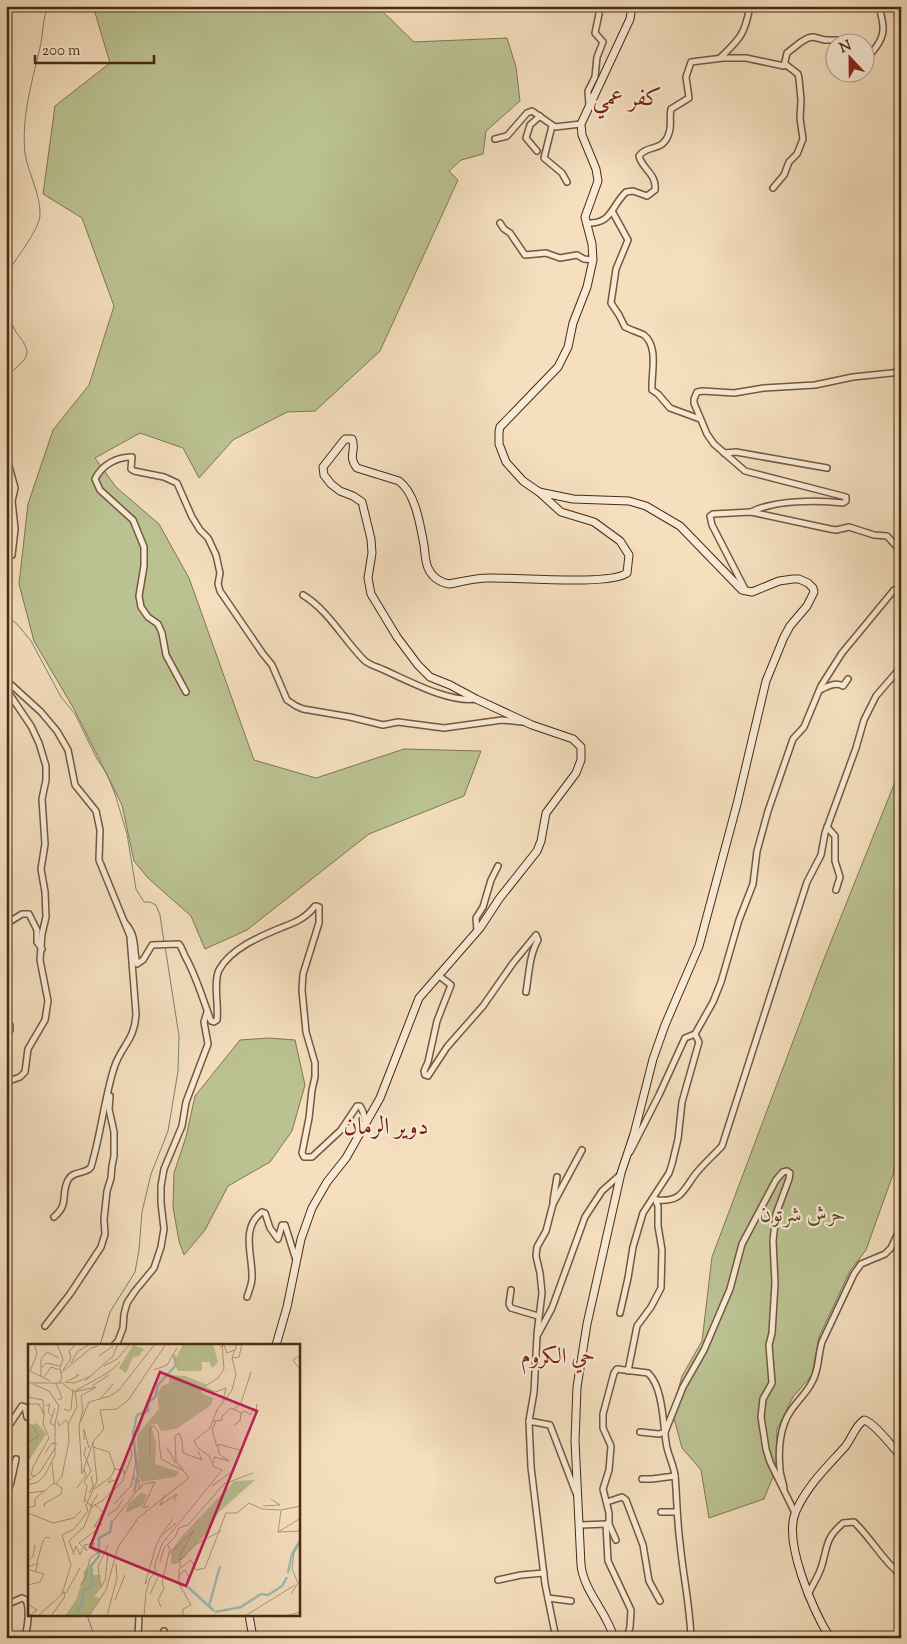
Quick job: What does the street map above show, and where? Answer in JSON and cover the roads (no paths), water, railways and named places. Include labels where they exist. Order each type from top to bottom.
[{"type":"street","points":[[589,105],[588,91],[595,77],[597,57],[603,42],[595,33],[599,14],[598,6]]},
{"type":"street","points":[[276,1344],[287,1306],[301,1240],[312,1208],[327,1182],[346,1158],[380,1098],[419,998],[477,932],[537,851],[541,841],[546,813],[576,773],[580,760],[581,746],[573,739],[532,724],[476,699],[425,673],[397,637],[369,589],[368,578],[372,548],[366,513],[362,502],[340,491],[331,484],[324,475],[322,467],[345,439],[352,438],[354,445],[352,460],[357,468],[399,481],[403,484],[413,503],[422,534],[428,567],[435,577],[444,583],[486,578],[575,580],[610,578],[627,573],[629,554],[620,541],[594,522],[561,512],[539,492],[523,481],[506,462],[499,444],[498,432],[506,421],[558,367],[568,347],[573,323],[587,287],[593,260],[592,244],[586,217],[589,202],[598,182],[596,169],[582,135],[582,124],[589,105],[630,19],[632,6]]},
{"type":"street","points":[[720,58],[744,32],[750,6]]},
{"type":"street","points":[[874,50],[883,28],[880,6]]},
{"type":"street","points":[[897,6],[898,12],[901,13]]},
{"type":"street","points":[[785,64],[787,53],[801,42],[813,37],[824,40]]},
{"type":"street","points":[[586,223],[603,220],[626,192],[633,191],[647,196],[655,190],[653,176],[640,162],[639,156],[660,146],[666,140],[670,130],[671,109],[688,98],[686,77],[689,64],[694,61],[720,58],[746,58],[782,66],[785,64]]},
{"type":"street","points":[[773,188],[784,175],[789,162],[797,154],[803,139],[798,74],[785,64]]},
{"type":"street","points":[[495,139],[507,136],[530,111],[534,111],[552,126],[582,124]]},
{"type":"street","points":[[537,151],[527,141],[526,134],[530,125],[540,116]]},
{"type":"street","points":[[552,126],[544,158],[562,174],[567,182]]},
{"type":"street","points":[[612,211],[628,240],[616,269],[610,302],[625,327],[644,335],[650,344],[653,357],[652,390],[670,408],[700,419]]},
{"type":"street","points":[[500,223],[504,229],[510,232],[525,255],[546,253],[560,258],[577,254],[584,259],[593,260]]},
{"type":"street","points":[[751,512],[758,508],[797,502],[825,501],[843,503],[846,501],[846,497],[802,484],[745,471],[711,439],[694,403],[698,392],[734,393],[901,372]]},
{"type":"street","points":[[724,453],[750,454],[828,468]]},
{"type":"street","points":[[6,456],[15,488],[12,501],[15,529],[12,556]]},
{"type":"street","points":[[186,692],[166,655],[162,633],[158,624],[148,617],[141,607],[139,596],[144,566],[144,547],[133,520],[100,490],[95,479],[100,470],[121,457],[132,457],[131,469],[134,472],[164,477],[177,483],[192,517],[200,530],[208,538],[216,555],[220,573],[218,584],[220,591],[263,654],[271,662],[287,700],[296,706],[383,725],[398,722],[444,728],[502,720],[532,724]]},
{"type":"street","points":[[539,492],[573,499],[629,501],[646,506],[671,519],[685,530],[728,576],[746,591],[752,592],[778,581],[792,578],[808,583],[814,592],[807,606],[790,626],[784,637],[766,681],[737,804],[699,946],[653,1059],[628,1156]]},
{"type":"street","points":[[746,591],[712,525],[710,516],[713,514],[751,512],[836,530],[849,527],[874,535],[887,536],[898,548]]},
{"type":"street","points":[[614,1638],[607,1618],[582,1574],[575,1441],[577,1388],[587,1324],[621,1173],[685,1038],[695,1034],[713,1002],[721,982],[738,920],[753,884],[757,851],[768,811],[793,740],[804,727],[820,690],[842,653],[894,590]]},
{"type":"street","points":[[303,595],[320,608],[368,663],[433,692],[466,699],[476,699]]},
{"type":"street","points":[[655,1198],[664,1201],[678,1197],[683,1193],[694,1176],[722,1146],[807,882],[821,855],[828,827],[864,720],[876,696],[901,667]]},
{"type":"street","points":[[820,690],[830,685],[838,684],[843,686],[848,678]]},
{"type":"street","points":[[6,680],[42,712],[66,744],[75,785],[96,811],[100,830],[99,860],[130,936],[136,1014],[135,1026],[131,1038],[116,1064],[91,1166],[86,1172],[69,1177],[65,1190],[64,1206],[54,1217]]},
{"type":"street","points":[[6,689],[31,726],[39,743],[46,766],[46,780],[42,799],[45,844],[41,869],[45,892],[46,917],[42,934],[40,966],[48,996],[46,1014],[42,1025],[28,1048],[24,1074],[6,1082]]},
{"type":"street","points":[[828,827],[835,836],[835,861],[840,877],[836,890]]},
{"type":"street","points":[[477,932],[476,918],[483,907],[491,880],[498,866]]},
{"type":"street","points":[[125,923],[132,930],[134,936],[134,953],[137,964],[141,962],[152,945],[179,944],[183,949],[211,1021],[214,1022],[217,1020],[218,1011],[216,994],[218,971],[228,959],[241,948],[304,918],[315,906],[318,907],[319,923],[303,974],[302,990],[306,1032],[315,1063],[315,1077],[302,1153],[304,1157],[312,1158],[341,1130],[357,1106],[360,1106],[365,1116],[365,1127]]},
{"type":"street","points":[[6,924],[22,914],[30,915],[37,930],[38,944],[42,949]]},
{"type":"street","points":[[438,975],[451,984],[437,1021],[428,1062],[424,1071],[424,1075],[428,1076],[447,1047],[483,1006],[513,963],[536,935],[538,940],[530,960],[526,992]]},
{"type":"street","points":[[115,1344],[123,1328],[127,1303],[154,1268],[161,1247],[164,1229],[161,1186],[164,1169],[182,1126],[186,1102],[208,1044],[204,1022],[207,1011]]},
{"type":"street","points":[[6,1021],[10,1026],[6,1038]]},
{"type":"street","points":[[620,1313],[633,1247],[643,1213],[655,1198],[672,1164],[678,1139],[682,1102],[699,1042],[695,1034]]},
{"type":"street","points":[[46,1326],[101,1248],[105,1234],[104,1219],[107,1191],[114,1156],[114,1132],[109,1109],[110,1085]]},
{"type":"street","points":[[552,1204],[582,1150]]},
{"type":"street","points":[[640,1432],[659,1434],[665,1432],[684,1386],[704,1350],[730,1289],[742,1244],[776,1180],[782,1172],[787,1171],[790,1173],[789,1179],[776,1214],[773,1241],[775,1283],[772,1333],[769,1345],[772,1383],[763,1399],[761,1417],[766,1449],[795,1513]]},
{"type":"street","points":[[537,1336],[552,1308],[585,1217],[602,1191],[621,1173]]},
{"type":"street","points":[[556,1638],[544,1573],[532,1470],[529,1421],[534,1392],[538,1316],[542,1286],[536,1254],[537,1247],[546,1231],[557,1177]]},
{"type":"street","points":[[628,1372],[637,1326],[651,1307],[661,1288],[662,1250],[655,1198]]},
{"type":"street","points":[[247,1297],[252,1279],[249,1239],[254,1218],[262,1212],[265,1213],[270,1228],[278,1239],[284,1225],[296,1260]]},
{"type":"street","points":[[786,1496],[779,1460],[784,1424],[790,1412],[813,1381],[822,1342],[854,1274],[861,1264],[885,1254],[891,1248],[901,1227]]},
{"type":"street","points":[[511,1290],[509,1304],[511,1308],[538,1316]]},
{"type":"street","points":[[627,1638],[631,1610],[608,1561],[607,1524],[610,1520],[603,1489],[609,1470],[611,1446],[603,1428],[603,1414],[614,1373],[617,1369],[628,1372],[648,1373],[652,1377],[659,1396],[666,1444],[675,1476],[676,1512],[689,1607],[690,1638]]},
{"type":"street","points":[[6,1430],[22,1406],[25,1407],[27,1417]]},
{"type":"street","points":[[830,1638],[808,1596],[801,1577],[793,1531],[795,1513],[807,1490],[845,1446],[856,1427],[864,1420],[872,1424],[901,1456]]},
{"type":"street","points":[[529,1421],[550,1425],[566,1463],[574,1490],[578,1496]]},
{"type":"street","points":[[6,1496],[16,1459]]},
{"type":"street","points":[[642,1479],[675,1476]]},
{"type":"street","points":[[607,1502],[622,1497],[626,1500],[643,1545],[649,1581],[660,1601]]},
{"type":"street","points":[[661,1512],[676,1512]]},
{"type":"street","points":[[808,1596],[822,1565],[830,1538],[844,1523],[854,1522],[863,1531],[886,1563],[901,1575]]},
{"type":"street","points":[[580,1525],[607,1524]]},
{"type":"street","points":[[607,1524],[616,1540]]},
{"type":"street","points":[[498,1580],[544,1573]]},
{"type":"street","points":[[6,1605],[22,1598],[28,1603],[27,1620],[29,1627],[24,1638]]},
{"type":"street","points":[[548,1598],[571,1600]]},
{"type":"street","points":[[138,1638],[139,1616]]},
{"type":"street","points":[[249,1616],[253,1638]]},
{"type":"street","points":[[164,1631],[164,1638]]},
{"type":"waterway","points":[[6,276],[35,230],[40,216],[40,208],[25,153],[24,139],[28,98],[48,6]]},
{"type":"waterway","points":[[6,306],[13,326],[27,350],[27,354],[20,364],[6,374]]},
{"type":"waterway","points":[[6,615],[18,625],[31,641],[61,697],[75,714],[97,759],[107,774],[127,834],[136,889],[144,902],[156,905],[160,915],[164,942]]},
{"type":"waterway","points":[[100,1344],[110,1312],[135,1272],[142,1212],[151,1174],[168,1131],[178,1071],[179,1036],[165,946]]},
{"type":"waterway","points":[[87,1616],[95,1638]]},
{"type":"district","name":"كفر عمي","points":[[627,97]]},
{"type":"district","name":"دوير الرمان","points":[[386,1126]]},
{"type":"district","name":"حي الكروم","points":[[558,1355]]},
{"type":"park label","name":"حرش شرتون","points":[[803,1214]]}]
